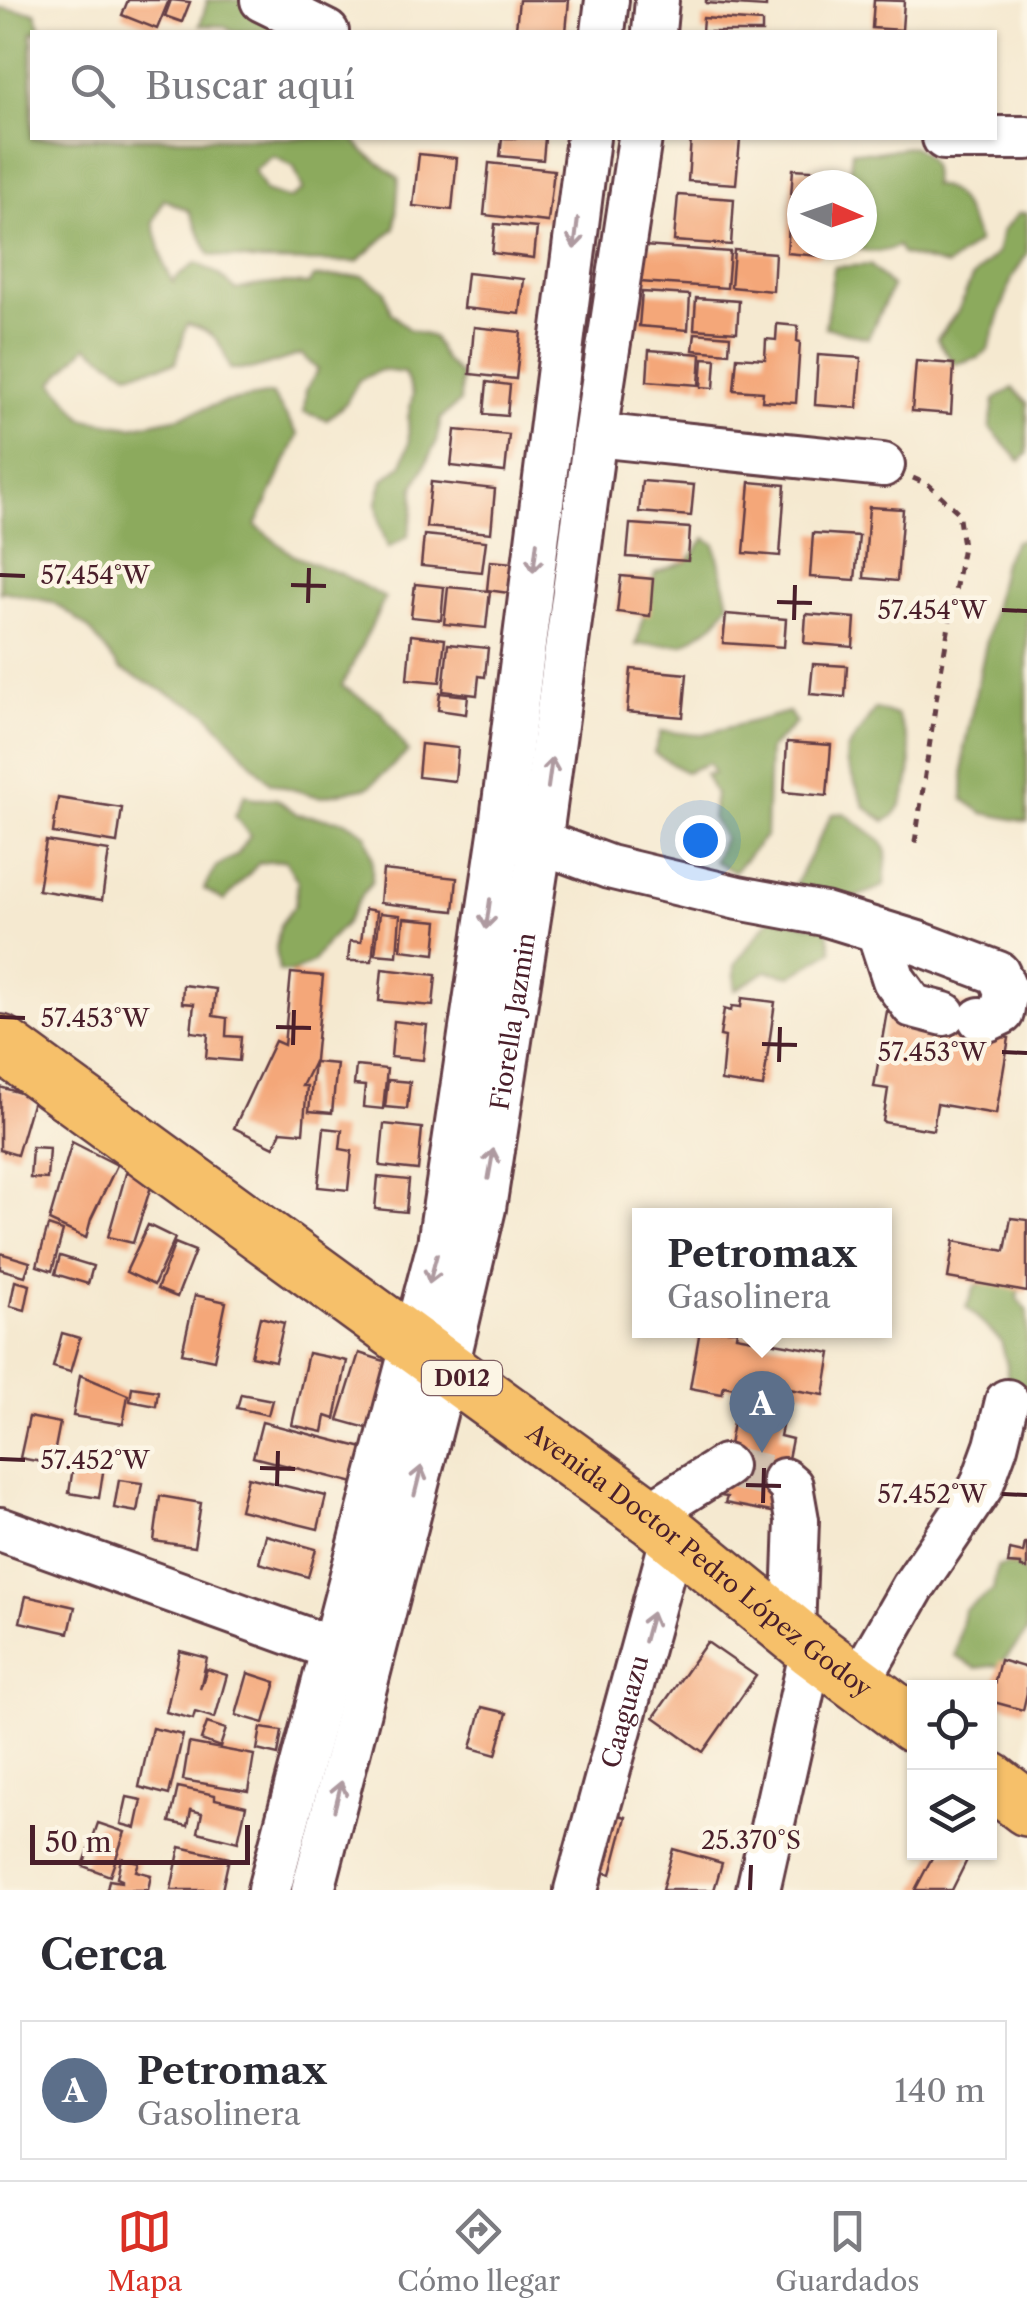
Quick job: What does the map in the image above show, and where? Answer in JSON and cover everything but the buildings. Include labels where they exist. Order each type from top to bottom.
[{"type":"main road","name":"Avenida Doctor Pedro López Godoy","points":[[0,1043],[660,1525],[802,1641],[907,1720]]},
{"type":"main road","points":[[997,1785],[1027,1808]]},
{"type":"street","points":[[262,0],[323,30]]},
{"type":"street","points":[[602,30],[608,0]]},
{"type":"street","points":[[654,30],[658,0]]},
{"type":"street","points":[[997,138],[1027,138]]},
{"type":"street","name":"Fiorella Jazmin","points":[[520,839],[588,140]]},
{"type":"street","name":"Fiorella Jazmin","points":[[313,1890],[353,1656],[430,1355],[440,1244],[595,435],[640,140]]},
{"type":"street","points":[[595,435],[883,465]]},
{"type":"street","points":[[520,839],[609,867],[824,914],[878,931],[998,973],[1006,992],[1002,1014],[988,1020],[913,1006],[894,980],[878,931]]},
{"type":"street","points":[[858,1683],[913,1587],[981,1487],[1007,1401]]},
{"type":"street","points":[[660,1525],[725,1466]]},
{"type":"street","points":[[758,1890],[802,1641],[797,1520],[791,1486],[784,1480]]},
{"type":"street","name":"Caaguazu","points":[[576,1890],[660,1525]]},
{"type":"street","points":[[0,1528],[353,1656]]},
{"type":"street","name":"Fiorella Jazmin","points":[[269,1890],[353,1656]]},
{"type":"path","points":[[883,465],[929,485],[958,512],[963,546],[914,848]]},
{"type":"green space","points":[[282,0],[338,30],[230,30],[200,25],[207,2]]},
{"type":"green space","points":[[0,8],[35,12],[41,30],[30,30],[30,140],[355,140],[399,178],[395,228],[357,262],[260,261],[210,255],[189,211],[164,199],[153,222],[165,267],[174,283],[196,263],[218,274],[236,290],[308,284],[314,277],[363,276],[384,290],[391,313],[409,330],[433,337],[444,359],[461,376],[460,402],[441,418],[436,443],[414,487],[408,536],[388,548],[377,502],[383,480],[402,465],[409,443],[408,418],[413,394],[404,373],[381,370],[359,380],[346,403],[327,420],[304,412],[306,390],[318,370],[301,354],[254,369],[230,369],[216,339],[187,324],[176,363],[128,373],[87,346],[53,382],[84,419],[131,427],[224,402],[272,394],[298,435],[256,526],[294,556],[341,574],[385,598],[342,686],[381,711],[408,752],[369,787],[319,797],[270,783],[206,712],[120,669],[90,630],[72,615],[52,602],[0,593]],"holes":[[[273,156],[294,167],[303,190],[289,199],[265,191],[254,170]]]},
{"type":"green space","points":[[912,146],[923,154],[933,172],[932,185],[957,198],[978,242],[947,266],[902,254],[898,246],[877,252],[877,170],[850,170],[852,151],[877,152]]},
{"type":"green space","points":[[1019,213],[1027,213],[1027,254],[1012,278],[988,350],[978,358],[954,364],[937,339],[958,311],[972,278],[997,253],[1002,231]]},
{"type":"green space","points":[[870,265],[892,287],[868,338],[825,327],[834,267]]},
{"type":"green space","points":[[1013,388],[1027,403],[1027,454],[1020,461],[990,428],[994,400]]},
{"type":"green space","points":[[705,538],[715,544],[729,603],[715,623],[684,644],[636,645],[655,573],[688,561]]},
{"type":"green space","points":[[1027,538],[1027,822],[983,813],[963,799],[964,749],[1003,562],[1015,541]]},
{"type":"green space","points":[[875,709],[897,715],[910,755],[904,799],[885,821],[865,807],[846,762],[847,750]]},
{"type":"green space","points":[[789,712],[796,723],[769,749],[766,835],[734,872],[714,861],[724,838],[712,818],[715,794],[705,774],[714,774],[709,763],[685,772],[654,753],[661,731],[699,735]]},
{"type":"green space","points":[[245,794],[254,799],[277,799],[297,814],[345,821],[366,834],[372,881],[346,923],[313,962],[291,973],[279,971],[276,948],[280,925],[295,905],[298,882],[285,860],[259,863],[224,901],[204,889],[216,867],[237,855],[250,836],[235,816]]},
{"type":"green space","points":[[844,813],[882,841],[887,852],[884,886],[847,901],[789,896],[832,814]]},
{"type":"green space","points":[[771,917],[827,928],[832,951],[791,976],[767,971],[735,990],[735,964]]},
{"type":"green space","points":[[997,1279],[1019,1289],[1017,1299],[1027,1310],[1027,1402],[1007,1389],[1001,1341],[966,1307],[975,1286]]},
{"type":"green space","points":[[1008,1564],[1021,1568],[1027,1579],[1027,1632],[1000,1665],[976,1668],[955,1656],[964,1610],[993,1590],[997,1567]]},
{"type":"tunnel","points":[[725,1466],[784,1480]]},
{"type":"place","name":"Petromax","points":[[762,1453]]}]
